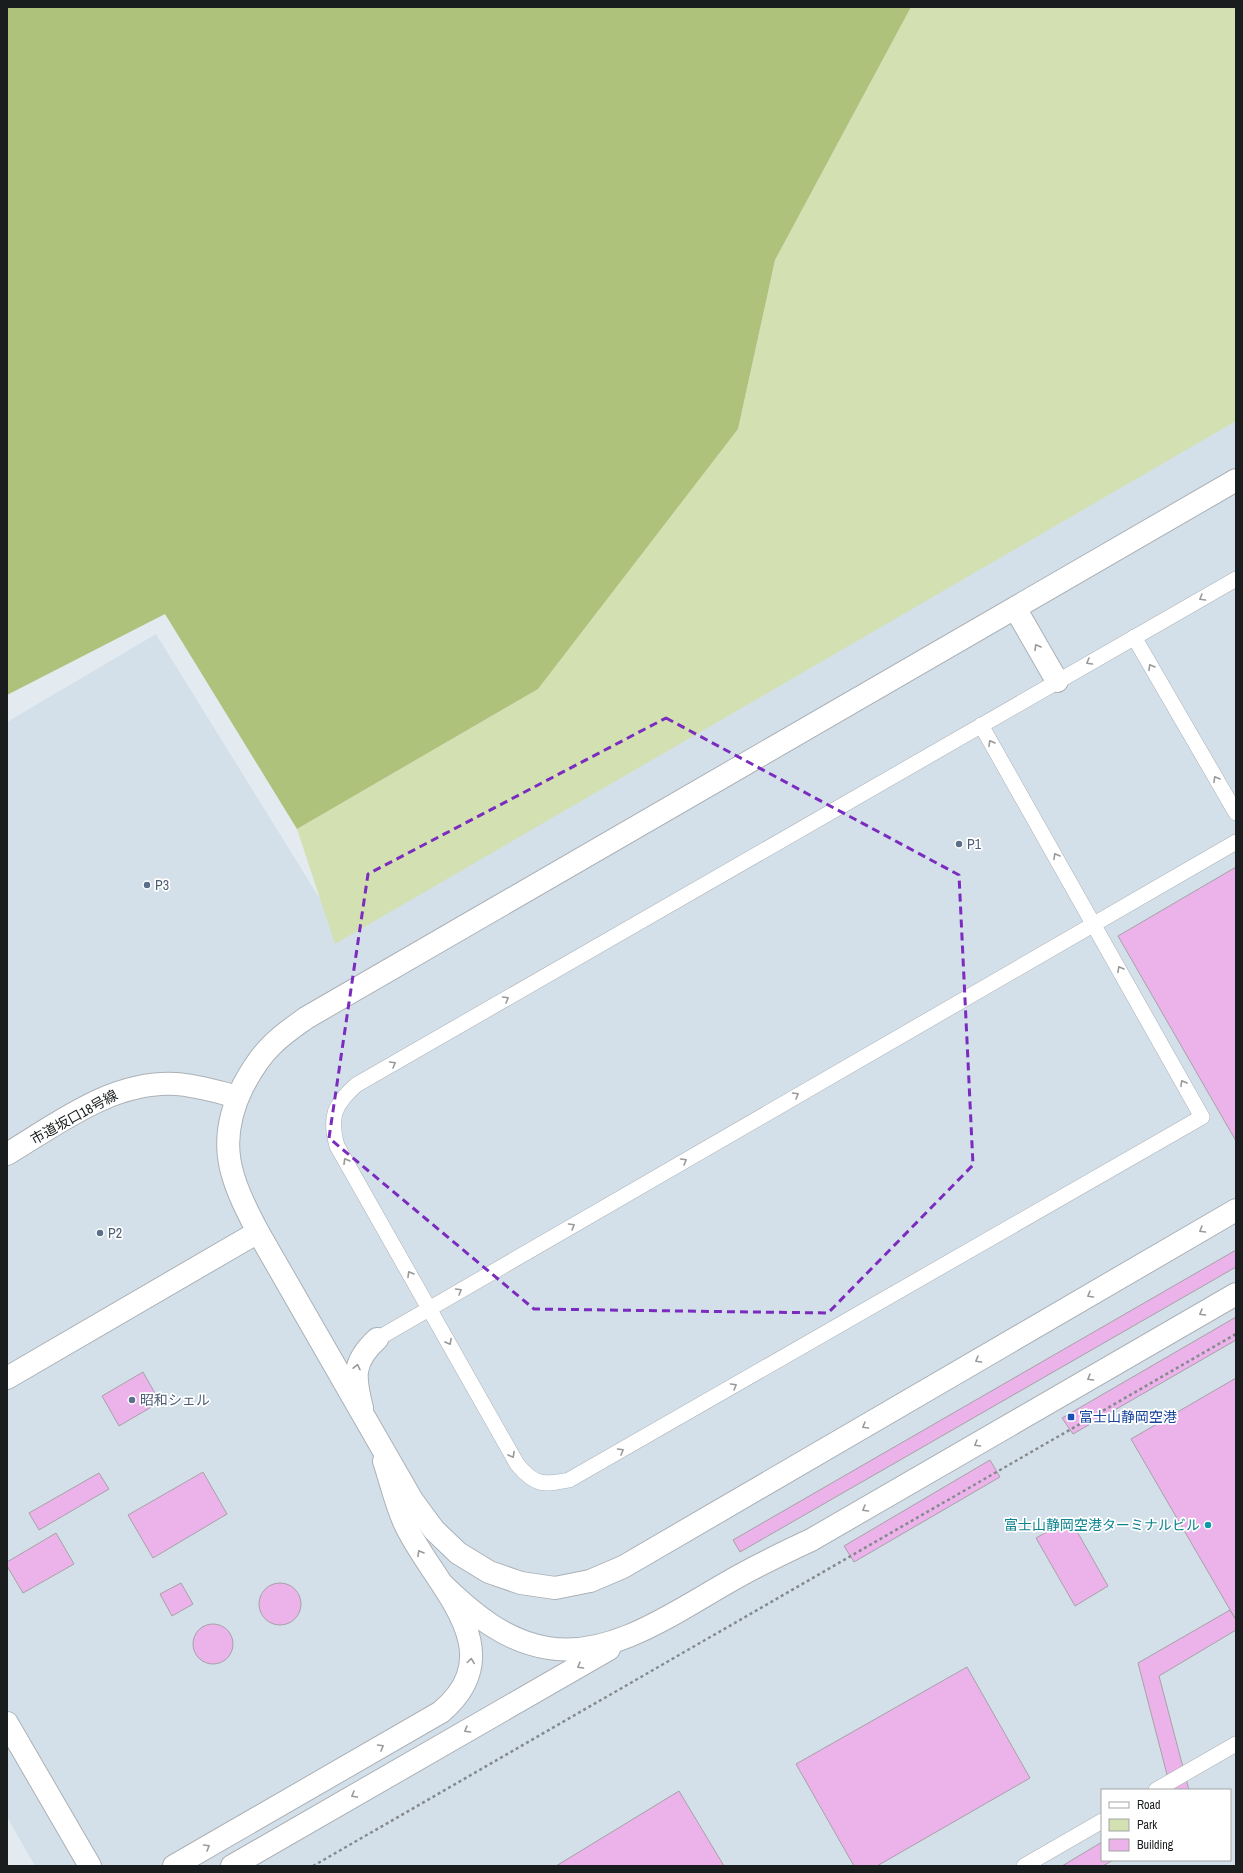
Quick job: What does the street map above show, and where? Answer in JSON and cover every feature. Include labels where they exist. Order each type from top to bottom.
[{"type":"street","points":[[1236,480],[306,1018],[272,1044],[251,1071],[238,1097],[229,1122],[227,1149],[232,1176],[243,1203],[258,1232],[416,1506],[434,1530],[458,1553],[489,1572],[521,1583],[555,1588],[590,1581],[623,1567],[1236,1210]]},
{"type":"street","points":[[1015,608],[1057,681]]},
{"type":"street","name":"市道坂口18号線","points":[[7,1154],[100,1099],[126,1089],[151,1084],[177,1084],[238,1097]]},
{"type":"street","points":[[7,1378],[258,1232]]},
{"type":"street","points":[[232,1866],[650,1626],[762,1563],[811,1540],[1236,1294]]},
{"type":"street","points":[[365,1419],[355,1377],[358,1362],[366,1349],[377,1339]]},
{"type":"street","points":[[174,1866],[441,1712],[454,1701],[469,1673],[472,1658],[471,1641],[464,1621],[443,1585],[423,1557],[404,1524],[378,1442]]},
{"type":"street","points":[[443,1585],[466,1607],[492,1627],[519,1640],[548,1648],[580,1649],[614,1642],[650,1626]]},
{"type":"street","points":[[7,1723],[90,1866]]},
{"type":"lane","points":[[981,725],[1202,1117],[569,1480],[548,1484],[529,1478],[517,1464],[337,1146],[333,1131],[334,1114],[341,1099],[356,1085],[1057,681],[1236,579]]},
{"type":"lane","points":[[1134,637],[1236,813]]},
{"type":"lane","points":[[377,1339],[1236,842]]},
{"type":"lane","points":[[1158,1789],[1236,1744]]},
{"type":"lane","points":[[1024,1866],[1101,1822]]},
{"type":"path","points":[[313,1866],[1236,1334]]},
{"type":"highlighted area","points":[[666,718],[959,875],[973,1165],[828,1313],[534,1309],[329,1138],[368,874]]},
{"type":"shaded area","name":"富士山静岡空港","points":[[1236,204],[1236,1866],[35,1866],[7,1817],[7,722],[156,634],[335,923]]},
{"type":"green space","points":[[7,7],[911,7],[775,260],[738,429],[538,689],[297,829],[165,614],[7,695]]},
{"type":"green space","points":[[911,7],[1236,7],[1236,421],[335,944],[297,829],[538,689],[738,429],[775,260]]},
{"type":"building","points":[[1236,867],[1236,1141],[1118,936]]},
{"type":"building","points":[[1236,1250],[1236,1267],[740,1552],[733,1540]]},
{"type":"building","points":[[1236,1317],[1236,1340],[1073,1434],[1062,1418]]},
{"type":"building","points":[[143,1372],[160,1402],[119,1426],[102,1396]]},
{"type":"building","name":"富士山静岡空港ターミナルビル","points":[[1236,1378],[1236,1620],[1131,1439]]},
{"type":"building","points":[[990,1460],[1000,1477],[854,1562],[844,1546]]},
{"type":"building","points":[[203,1472],[227,1514],[153,1558],[128,1515]]},
{"type":"building","points":[[99,1473],[109,1489],[39,1530],[29,1513]]},
{"type":"building","points":[[1070,1519],[1108,1586],[1075,1606],[1036,1538]]},
{"type":"building","points":[[56,1533],[74,1564],[23,1593],[7,1566],[7,1562]]},
{"type":"building","points":[[181,1583],[193,1604],[172,1616],[160,1594]]},
{"type":"building","points":[[280,1583],[295,1589],[301,1604],[295,1619],[280,1625],[265,1619],[259,1604],[265,1589]]},
{"type":"building","points":[[1230,1610],[1236,1620],[1236,1630],[1159,1676],[1189,1789],[1171,1789],[1138,1663]]},
{"type":"building","points":[[209,1624],[217,1624],[224,1627],[230,1633],[233,1644],[230,1655],[224,1661],[217,1664],[209,1664],[202,1661],[196,1655],[193,1648],[193,1640],[196,1633],[202,1627]]},
{"type":"building","points":[[967,1667],[1030,1778],[877,1866],[854,1866],[796,1764]]},
{"type":"building","points":[[679,1791],[724,1866],[556,1866]]},
{"type":"building","points":[[1101,1843],[1101,1861],[1111,1861],[1103,1866],[1062,1866]]},
{"type":"place","name":"P1","points":[[959,844]]},
{"type":"place","name":"P3","points":[[147,885]]},
{"type":"place","name":"P2","points":[[100,1233]]},
{"type":"place","name":"昭和シェル","points":[[132,1400]]},
{"type":"place","name":"富士山静岡空港","points":[[1071,1417]]},
{"type":"place","name":"富士山静岡空港ターミナルビル","points":[[1208,1525]]}]
